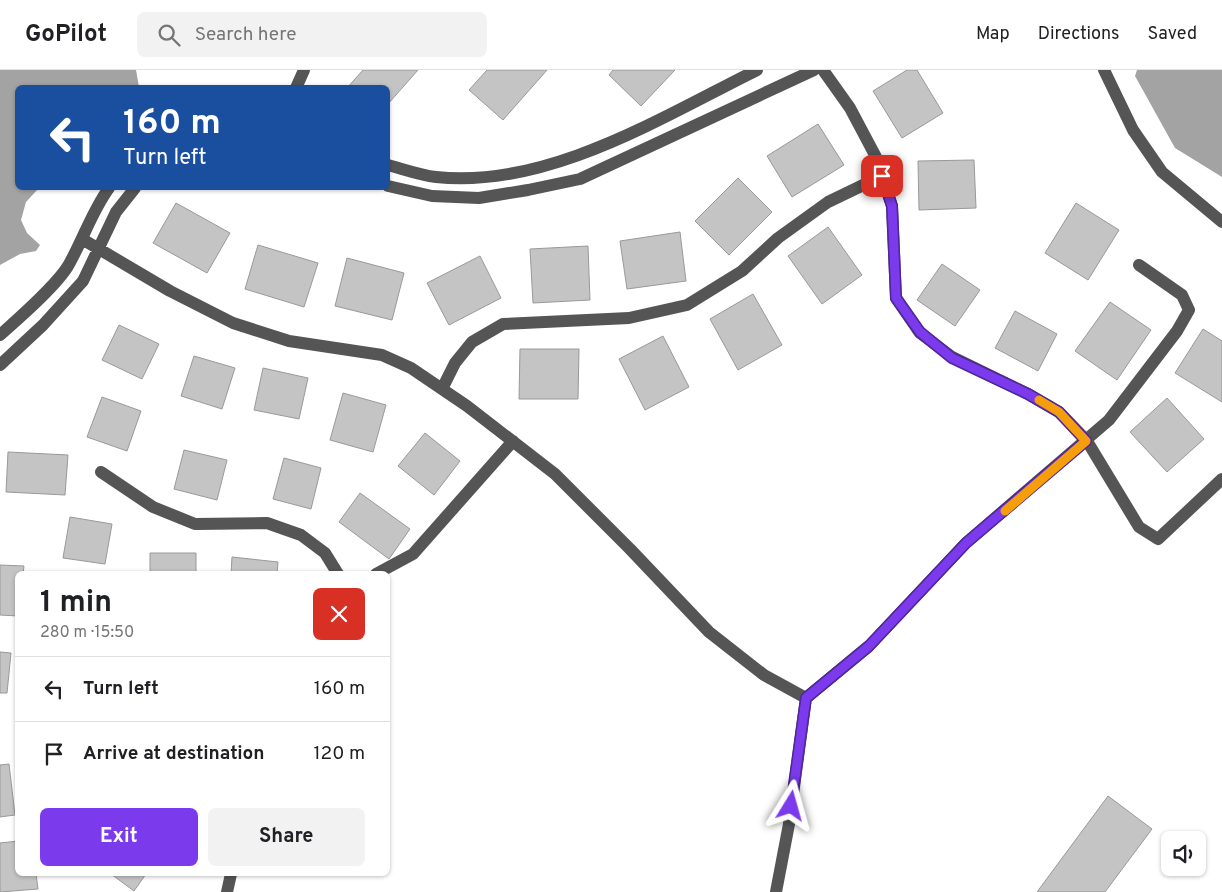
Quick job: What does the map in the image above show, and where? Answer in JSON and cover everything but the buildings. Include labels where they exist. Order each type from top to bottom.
[{"type":"lane","points":[[297,85],[304,70]]},
{"type":"lane","points":[[390,166],[435,177],[481,177],[525,171],[570,158],[622,136],[756,70]]},
{"type":"lane","points":[[390,186],[432,196],[479,198],[580,179],[814,70]]},
{"type":"lane","points":[[823,70],[850,108],[876,157],[892,206],[896,298],[920,332],[952,358],[1028,394],[1059,412],[1086,441],[1139,527],[1158,539],[1222,479]]},
{"type":"lane","points":[[1104,70],[1133,130],[1162,172],[1222,222]]},
{"type":"lane","points":[[442,388],[455,363],[472,342],[503,324],[629,318],[687,305],[742,271],[778,238],[828,202],[882,176]]},
{"type":"lane","points":[[0,335],[66,268],[100,201],[108,190]]},
{"type":"lane","points":[[0,365],[43,325],[83,281],[116,212],[133,190]]},
{"type":"lane","points":[[82,239],[170,291],[233,323],[289,341],[382,355],[411,368],[442,388],[555,474],[709,632],[764,675],[806,698]]},
{"type":"lane","points":[[776,892],[789,824],[806,698],[869,646],[966,543],[1086,441],[1115,412],[1177,331],[1189,310],[1182,295],[1139,265]]},
{"type":"lane","points":[[382,571],[414,554],[513,441]]},
{"type":"lane","points":[[101,472],[153,507],[195,524],[267,523],[301,535],[325,553],[336,571]]},
{"type":"shaded area","points":[[0,70],[136,70],[139,85],[15,85],[15,190],[37,190],[26,202],[21,220],[27,233],[40,245],[36,251],[20,254],[0,265]]},
{"type":"shaded area","points":[[1137,70],[1222,70],[1222,177],[1175,148],[1135,76]]},
{"type":"slow traffic","points":[[1005,511],[1086,441],[1059,412],[1039,400]]},
{"type":"route","points":[[791,806],[806,698],[869,646],[966,543],[1086,441],[1059,412],[1028,394],[952,358],[920,332],[896,298],[892,206],[882,176]]}]
